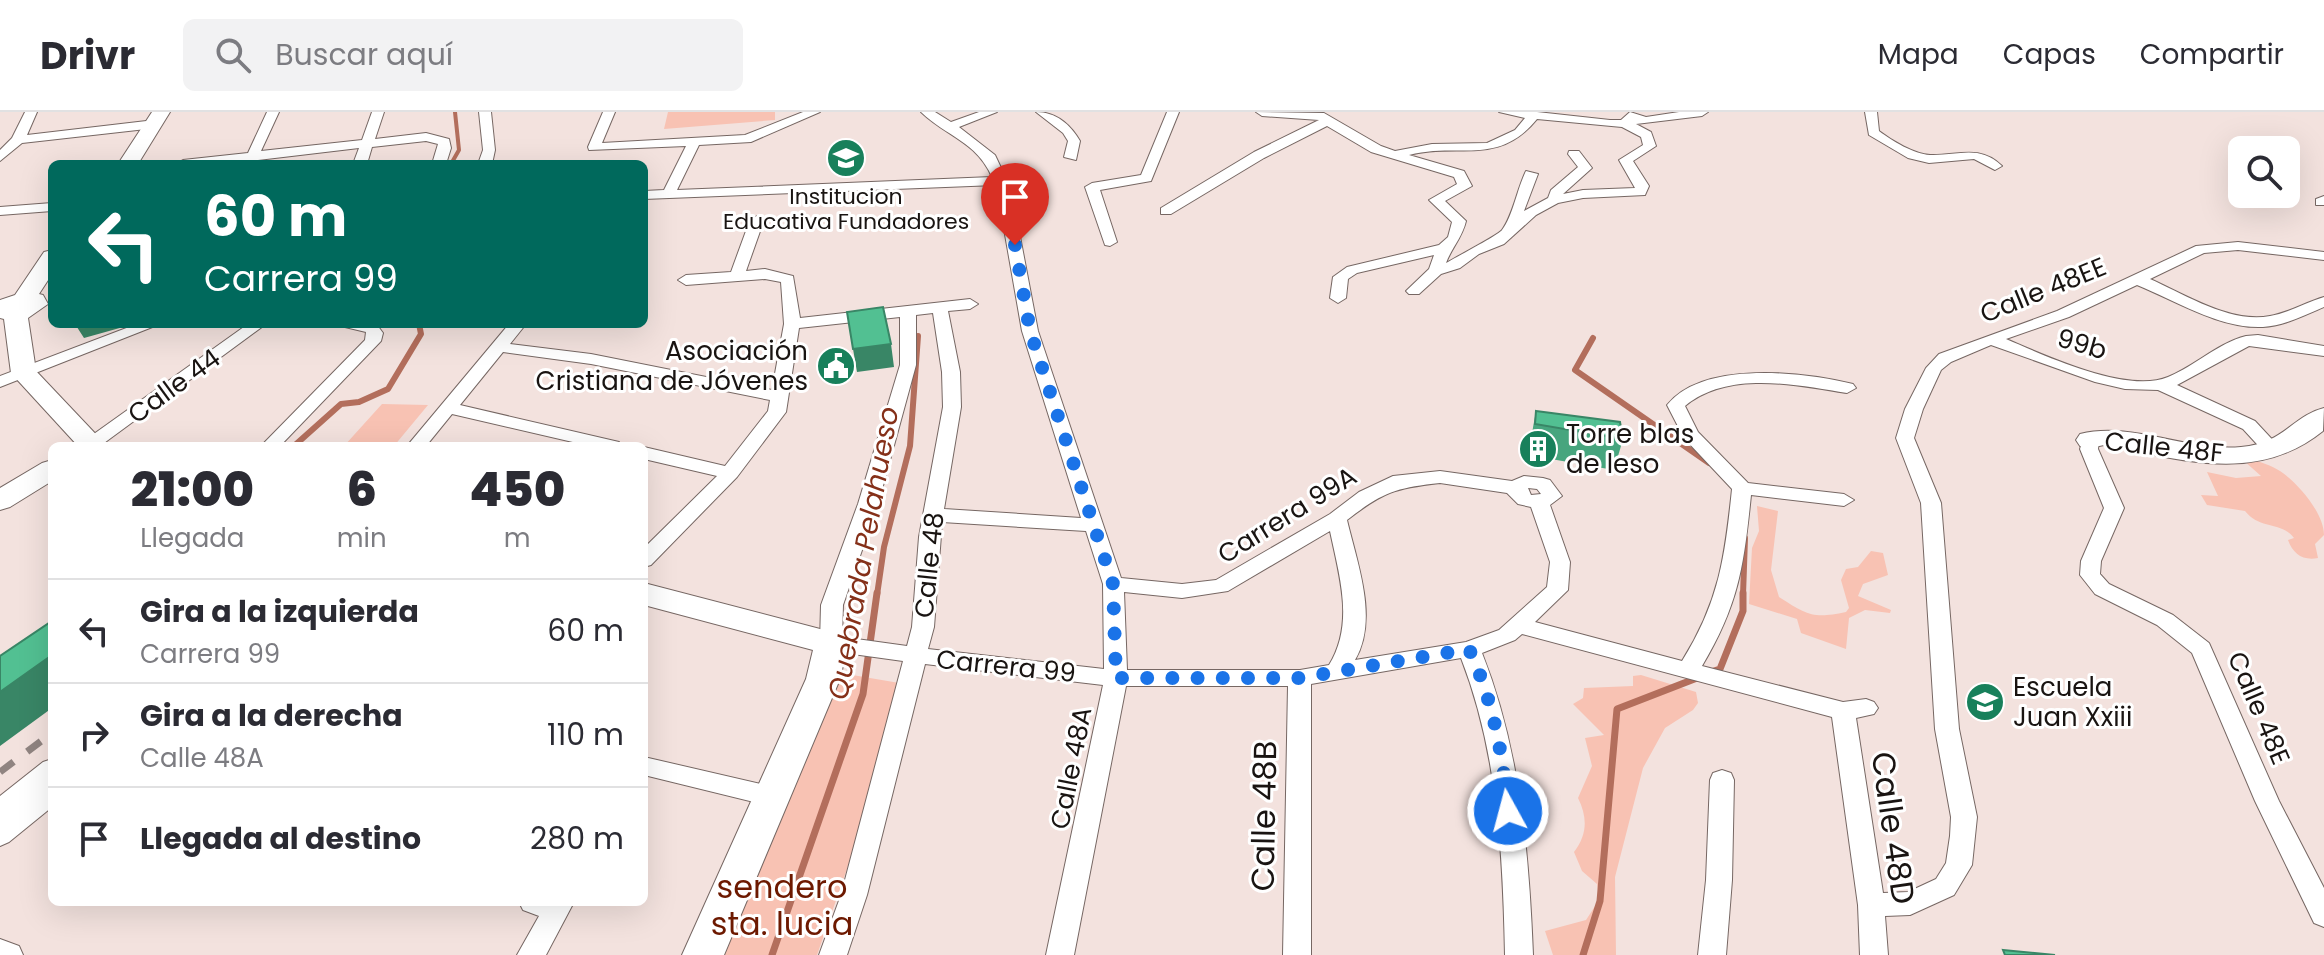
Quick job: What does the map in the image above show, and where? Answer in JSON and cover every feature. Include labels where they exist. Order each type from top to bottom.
[{"type":"street","points":[[0,157],[18,140],[31,112]]},
{"type":"street","points":[[251,160],[273,112]]},
{"type":"street","points":[[361,160],[378,112]]},
{"type":"street","points":[[485,112],[489,150],[486,160]]},
{"type":"street","points":[[609,112],[594,147],[751,138],[814,112]]},
{"type":"street","name":"Calle 48A","points":[[927,112],[990,158],[1000,181],[1030,331],[1113,584],[1116,678],[1060,955]]},
{"type":"street","points":[[950,126],[991,112]]},
{"type":"street","points":[[1042,112],[1068,131],[1074,141],[1071,157]]},
{"type":"street","points":[[1110,242],[1092,187],[1146,178],[1173,112]]},
{"type":"street","points":[[1262,112],[1328,116],[1366,145],[1459,174],[1465,186],[1436,200],[1459,221],[1459,230],[1444,248],[1436,271]]},
{"type":"street","points":[[1505,112],[1581,123],[1630,118],[1646,121],[1702,112]]},
{"type":"street","points":[[1871,112],[1873,132],[1913,155],[1929,159],[1976,155],[1995,166]]},
{"type":"street","points":[[1166,211],[1328,116]]},
{"type":"street","points":[[1393,155],[1411,148],[1499,147],[1524,131],[1533,116]]},
{"type":"street","points":[[18,140],[158,118]]},
{"type":"street","points":[[131,160],[158,118]]},
{"type":"street","points":[[1414,291],[1436,271],[1455,265],[1474,251],[1499,241],[1531,212],[1554,200],[1583,194],[1640,192],[1642,186],[1626,160],[1650,146],[1647,135],[1630,118]]},
{"type":"street","points":[[251,160],[435,138],[444,142],[440,160]]},
{"type":"street","points":[[669,193],[694,142]]},
{"type":"street","points":[[1554,200],[1556,193],[1585,168],[1574,154]]},
{"type":"street","points":[[1510,230],[1531,174]]},
{"type":"street","points":[[648,195],[1000,181]]},
{"type":"street","points":[[0,211],[48,207]]},
{"type":"street","points":[[737,276],[757,220]]},
{"type":"street","name":"Calle 48EE","points":[[1871,905],[1910,903],[1933,894],[1952,880],[1961,853],[1964,817],[1947,729],[1932,512],[1928,493],[1906,444],[1909,420],[1938,363],[2139,280],[2186,255],[2217,245],[2324,256]]},
{"type":"street","points":[[1338,298],[1341,277],[1352,270],[1444,248]]},
{"type":"street","points":[[12,378],[22,306],[48,264]]},
{"type":"street","points":[[648,556],[730,473],[777,412],[792,324],[788,279],[773,275],[686,280]]},
{"type":"street","points":[[2139,280],[2220,312],[2256,322],[2279,318],[2324,302]]},
{"type":"street","points":[[792,324],[970,304]]},
{"type":"street","name":"Calle 48","points":[[833,955],[854,895],[910,654],[923,627],[925,565],[952,407],[951,372],[940,309]]},
{"type":"street","points":[[703,955],[774,797],[836,644],[832,605],[868,504],[908,365],[908,313]]},
{"type":"street","points":[[12,378],[142,328]]},
{"type":"street","name":"Calle 44","points":[[96,442],[252,328]]},
{"type":"street","points":[[274,442],[373,341],[375,333],[371,328]]},
{"type":"street","points":[[419,442],[515,328]]},
{"type":"street","name":"99b","points":[[1991,339],[2053,364],[2105,379],[2162,385]]},
{"type":"street","points":[[2162,385],[2246,341],[2258,340],[2324,351]]},
{"type":"street","points":[[499,347],[591,359],[781,397]]},
{"type":"street","points":[[12,378],[85,442]]},
{"type":"street","points":[[1844,500],[1742,488],[1690,434],[1676,405],[1684,395],[1704,386],[1735,380],[1791,380],[1847,388]]},
{"type":"street","points":[[2162,385],[2249,425],[2273,450]]},
{"type":"street","points":[[447,407],[596,442]]},
{"type":"street","name":"Calle 48F","points":[[2090,440],[2104,437],[2224,455],[2273,450],[2300,435],[2324,416]]},
{"type":"street","name":"Calle 48E","points":[[2090,440],[2089,449],[2114,508],[2091,561],[2090,575],[2102,589],[2165,620],[2201,649],[2267,801],[2324,915]]},
{"type":"street","points":[[648,454],[730,473]]},
{"type":"street","points":[[0,501],[48,471]]},
{"type":"street","name":"Carrera 99A","points":[[1113,584],[1173,591],[1209,590],[1228,582],[1393,482],[1440,477],[1517,488],[1520,497],[1539,503]]},
{"type":"street","points":[[1520,626],[1691,671],[1714,628],[1734,566],[1742,488]]},
{"type":"street","name":"Carrera 99","points":[[648,595],[836,644],[910,654],[1116,678],[1300,678],[1469,649],[1507,635],[1520,626],[1557,590],[1560,562],[1539,503]]},
{"type":"street","points":[[934,515],[1095,525]]},
{"type":"street","points":[[1337,518],[1356,609],[1347,659],[1337,671]]},
{"type":"street","points":[[1469,649],[1485,683],[1505,784],[1519,955]]},
{"type":"street","name":"Calle 48D","points":[[1691,671],[1854,710],[1874,955]]},
{"type":"street","name":"Calle 48B","points":[[1297,955],[1300,678]]},
{"type":"street","points":[[648,767],[774,797]]},
{"type":"street","points":[[0,810],[48,772]]},
{"type":"street","points":[[1712,955],[1719,880],[1722,780]]},
{"type":"street","points":[[0,835],[48,796]]},
{"type":"street","points":[[531,955],[549,906]]},
{"type":"street","points":[[0,951],[9,955]]},
{"type":"green space","points":[[668,112],[775,112],[775,120],[664,129]]},
{"type":"green space","points":[[382,404],[428,405],[397,442],[348,442]]},
{"type":"green space","points":[[2249,458],[2280,471],[2309,499],[2323,526],[2324,535],[2315,544],[2318,558],[2296,553],[2288,540],[2294,538],[2283,529],[2257,521],[2245,511],[2207,505],[2201,495],[2218,496],[2207,472],[2236,478],[2261,476],[2243,460]]},
{"type":"green space","points":[[1757,506],[1778,511],[1771,570],[1779,597],[1811,614],[1846,612],[1849,608],[1841,580],[1846,569],[1858,567],[1871,551],[1883,553],[1888,575],[1863,584],[1858,596],[1891,610],[1890,613],[1865,610],[1849,618],[1846,649],[1801,633],[1797,619],[1749,604],[1752,548],[1759,531]]},
{"type":"green space","name":"sendero sta. lucia","points":[[823,670],[911,685],[817,955],[710,955]]},
{"type":"green space","points":[[1641,675],[1696,692],[1698,703],[1693,710],[1665,728],[1643,768],[1615,877],[1616,955],[1553,955],[1545,931],[1586,920],[1599,900],[1597,884],[1582,871],[1574,852],[1585,826],[1578,798],[1592,766],[1585,738],[1604,735],[1573,704],[1583,698],[1584,688],[1633,686],[1633,676]]},
{"type":"building","points":[[883,307],[891,344],[853,349],[847,312]]},
{"type":"building","points":[[1536,411],[1620,422],[1623,439],[1535,424]]},
{"type":"building","points":[[48,624],[48,658],[0,692],[0,656]]},
{"type":"building","points":[[2003,950],[2055,955],[2005,955]]},
{"type":"waterway","points":[[453,160],[459,150],[455,112]]},
{"type":"waterway","points":[[298,442],[341,404],[359,402],[388,389],[421,334],[420,328]]},
{"type":"waterway","name":"Quebrada Pelahueso","points":[[877,595],[884,547],[910,446],[918,336]]},
{"type":"waterway","points":[[1593,338],[1575,370],[1709,463]]},
{"type":"waterway","points":[[1743,595],[1745,538]]},
{"type":"waterway","name":"Quebrada Pelahueso","points":[[772,955],[863,694],[877,593]]},
{"type":"waterway","points":[[1711,672],[1720,669],[1743,611],[1743,595]]},
{"type":"waterway","points":[[1583,955],[1600,901],[1617,709],[1697,678]]},
{"type":"railway","points":[[0,772],[48,736]]},
{"type":"place","name":"Institucion Educativa Fundadores","points":[[846,158]]},
{"type":"place","name":"Asociación Cristiana de Jóvenes","points":[[836,366]]},
{"type":"place","name":"Torre blas de leso","points":[[1538,449]]},
{"type":"place","name":"Escuela Juan Xxiii","points":[[1985,702]]},
{"type":"route","points":[[1015,245],[1030,331],[1113,584],[1116,678],[1300,678],[1469,649],[1485,683],[1493,715],[1508,811]]}]
